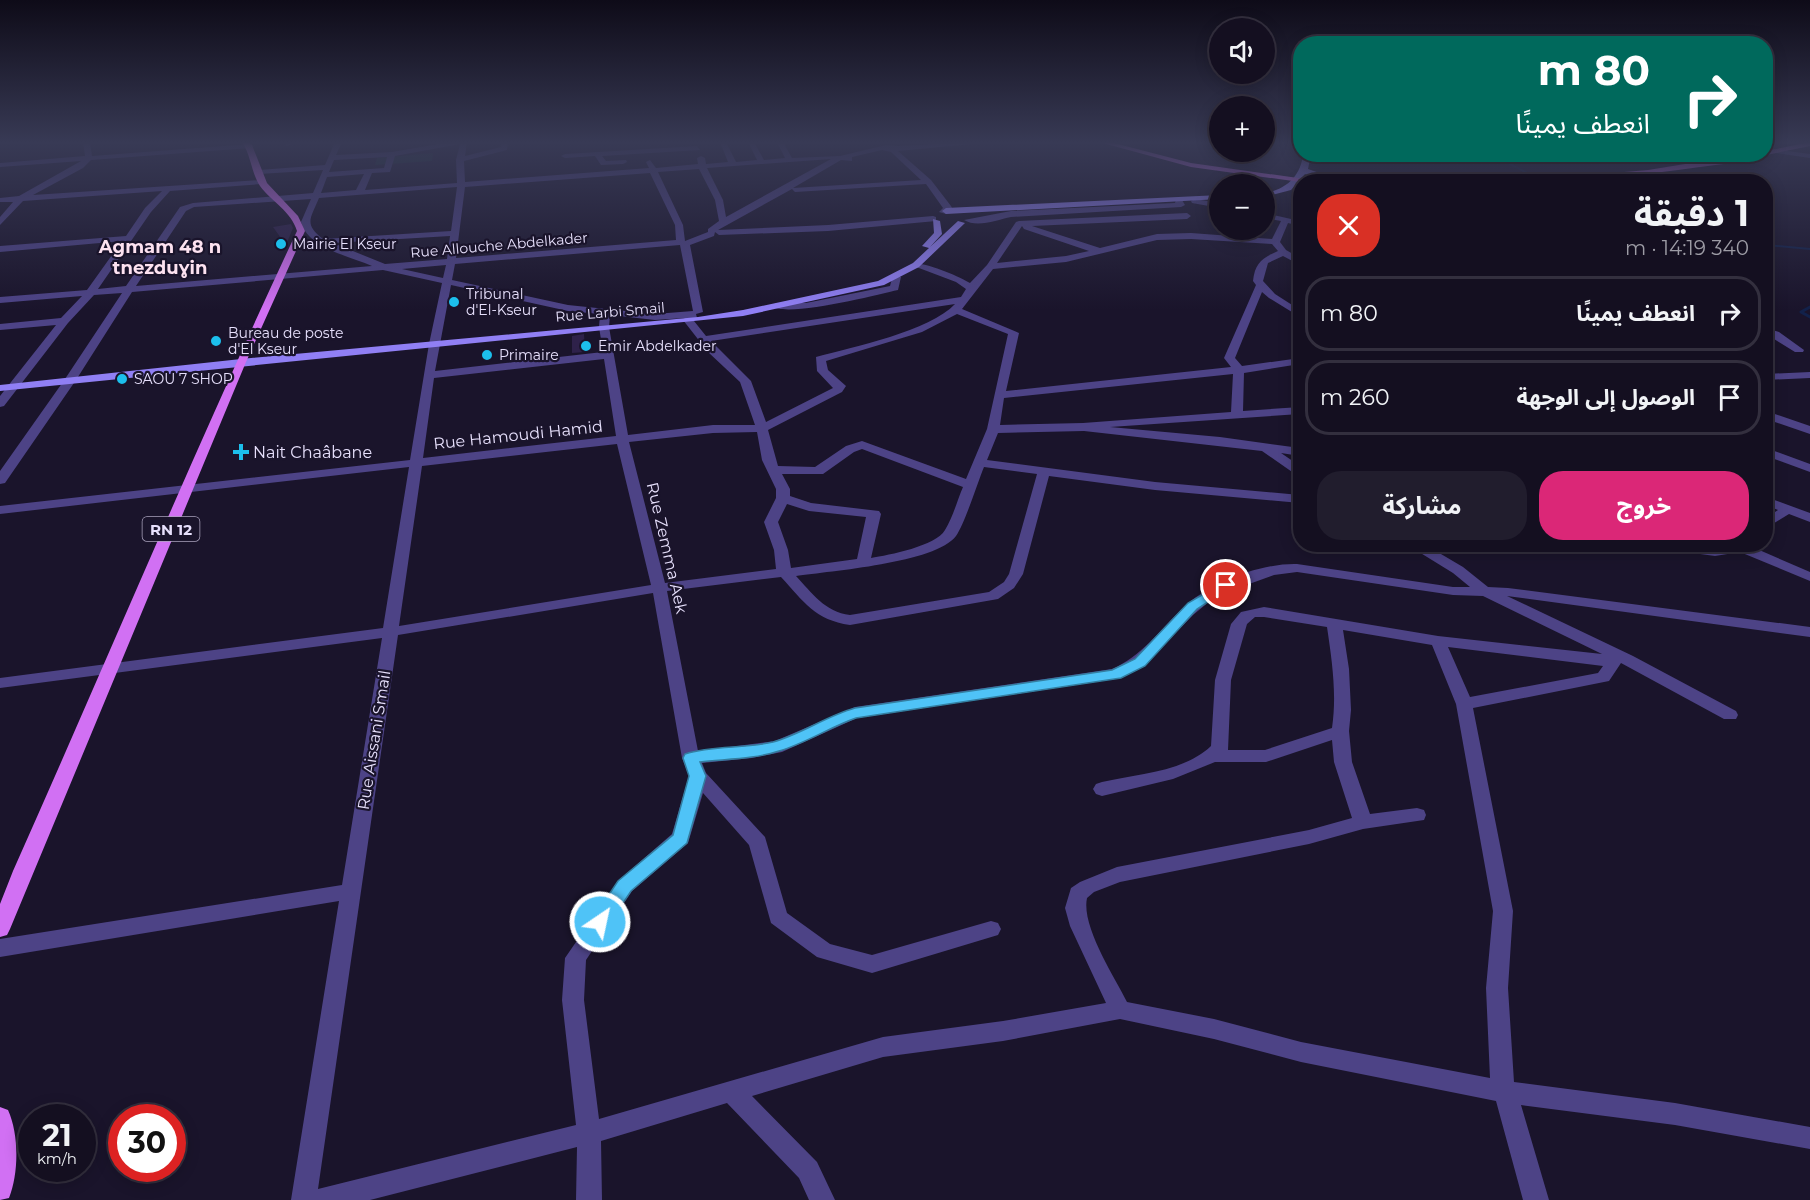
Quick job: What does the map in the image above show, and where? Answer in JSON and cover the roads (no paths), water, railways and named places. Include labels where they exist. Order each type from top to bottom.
[{"type":"main road","name":"RN 12","points":[[0,928],[22,870],[112,668],[279,275],[301,231],[297,219],[275,198]]},
{"type":"main road","points":[[696,316],[764,304],[883,276],[906,265],[938,234],[932,216],[945,212],[1209,200]]},
{"type":"main road","points":[[935,220],[966,220],[998,212],[1038,209],[1180,204],[1209,200]]},
{"type":"main road","points":[[945,212],[962,213],[966,220]]},
{"type":"main road","points":[[896,277],[916,266],[966,220]]},
{"type":"main road","points":[[696,316],[776,306]]},
{"type":"main road","name":"Rue Larbi Smail","points":[[0,388],[434,344],[604,320],[696,316]]},
{"type":"main road","points":[[0,1118],[4,1146],[0,1189]]},
{"type":"street","points":[[0,200],[31,198]]},
{"type":"street","points":[[0,404],[64,321],[90,293],[148,210],[159,198]]},
{"type":"street","points":[[0,480],[70,380],[183,209],[209,203],[275,198]]},
{"type":"street","points":[[316,198],[305,222],[308,232],[322,242],[386,268],[568,308],[604,320]]},
{"type":"street","name":"Rue Aissani Smail","points":[[304,1200],[429,375],[451,262],[459,198]]},
{"type":"street","points":[[665,198],[679,225],[696,316],[694,330],[745,381],[762,428],[768,450],[768,460],[783,489],[783,498],[771,522],[781,550],[784,572],[819,610],[834,618],[850,620],[993,596],[1010,585],[1016,574],[1044,471]]},
{"type":"street","points":[[718,198],[723,222]]},
{"type":"street","points":[[714,232],[723,222],[770,198]]},
{"type":"street","points":[[714,232],[780,198]]},
{"type":"street","points":[[940,198],[948,208],[945,212]]},
{"type":"street","points":[[0,222],[20,199]]},
{"type":"street","points":[[1195,201],[1209,204]]},
{"type":"street","points":[[966,220],[992,219],[1011,214],[1180,204],[1187,216],[1191,236]]},
{"type":"street","points":[[1019,225],[1187,216]]},
{"type":"street","points":[[1275,217],[1293,221]]},
{"type":"street","points":[[992,219],[1019,225],[1099,251]]},
{"type":"street","points":[[1275,242],[1286,219]]},
{"type":"street","points":[[714,232],[828,228],[935,220]]},
{"type":"street","points":[[762,428],[838,390],[840,386],[823,371],[820,359],[924,330],[956,310],[1019,225]]},
{"type":"street","name":"Rue Allouche Abdelkader","points":[[0,300],[683,243],[714,232]]},
{"type":"street","points":[[322,242],[455,233]]},
{"type":"street","points":[[990,267],[1066,259],[1157,237],[1191,236],[1275,242],[1283,252],[1293,258]]},
{"type":"street","points":[[0,249],[129,238]]},
{"type":"street","points":[[1237,415],[1239,370],[1229,358],[1260,286],[1259,272],[1264,261],[1283,252]]},
{"type":"street","points":[[916,266],[959,280],[971,288]]},
{"type":"street","points":[[776,306],[806,306],[895,288],[896,277]]},
{"type":"street","points":[[1260,286],[1293,309]]},
{"type":"street","points":[[705,339],[966,299]]},
{"type":"street","points":[[0,683],[390,632],[658,588],[893,559],[930,547],[950,535],[980,464],[993,429],[1014,333],[956,310]]},
{"type":"street","name":"Rue Zemma Aek","points":[[604,320],[623,441],[658,588],[694,767]]},
{"type":"street","points":[[0,327],[64,321]]},
{"type":"street","points":[[1773,333],[1799,350]]},
{"type":"street","points":[[429,375],[608,355]]},
{"type":"street","points":[[999,394],[1239,370],[1293,362]]},
{"type":"street","points":[[1773,376],[1810,375]]},
{"type":"street","points":[[993,429],[1086,427],[1293,411]]},
{"type":"street","points":[[1773,417],[1810,430]]},
{"type":"street","points":[[1086,427],[1293,451]]},
{"type":"street","name":"Rue Hamoudi Hamid","points":[[0,510],[713,429],[762,428]]},
{"type":"street","points":[[774,470],[818,471],[850,449],[861,445],[971,484]]},
{"type":"street","points":[[1265,448],[1293,466]]},
{"type":"street","points":[[1773,455],[1810,468]]},
{"type":"street","points":[[980,464],[1155,486],[1293,499]]},
{"type":"street","points":[[783,498],[810,507],[874,514],[863,563]]},
{"type":"street","points":[[1773,504],[1810,518]]},
{"type":"street","points":[[1773,519],[1788,509]]},
{"type":"street","points":[[1427,552],[1458,570],[1484,591],[1602,648],[1730,715]]},
{"type":"street","points":[[1753,552],[1810,577]]},
{"type":"street","points":[[694,767],[774,747],[800,738],[836,719],[855,713],[1115,674],[1140,663],[1192,606],[1208,594],[1226,585],[1281,568],[1297,568],[1453,591],[1508,592],[1810,632]]},
{"type":"street","points":[[1214,756],[1220,748],[1223,680],[1241,618],[1254,612],[1438,641],[1614,662]]},
{"type":"street","points":[[1334,624],[1341,669],[1343,710],[1340,731],[1343,762],[1363,822]]},
{"type":"street","points":[[1438,641],[1464,704],[1503,911],[1497,988],[1500,1076],[1507,1092],[1536,1200]]},
{"type":"street","points":[[1602,648],[1614,662]]},
{"type":"street","points":[[1464,704],[1603,677],[1614,662]]},
{"type":"street","points":[[1102,789],[1189,767],[1214,756],[1266,756],[1340,731]]},
{"type":"street","points":[[694,767],[758,842],[778,917],[824,951],[872,964],[991,929]]},
{"type":"street","points":[[589,1200],[589,1133],[573,1000],[576,958],[625,886],[681,838],[694,767]]},
{"type":"street","points":[[1120,1010],[1080,926],[1075,908],[1078,894],[1087,887],[1117,874],[1309,837],[1363,822],[1417,815]]},
{"type":"street","points":[[0,948],[351,891]]},
{"type":"street","points":[[321,1200],[589,1133],[883,1047],[1003,1032],[1120,1010],[1214,1029],[1301,1052],[1507,1092],[1675,1114],[1810,1138]]},
{"type":"street","points":[[730,1090],[808,1170],[822,1200]]},
{"type":"waterway","points":[[1773,246],[1810,249]]},
{"type":"waterway","points":[[1810,307],[1801,312],[1810,317]]},
{"type":"place","name":"Mairie El Kseur","points":[[281,244]]},
{"type":"place","name":"Tribunal d'El-Kseur","points":[[454,302]]},
{"type":"place","name":"Bureau de poste d'El Kseur","points":[[216,341]]},
{"type":"place","name":"Emir Abdelkader","points":[[586,346]]},
{"type":"place","name":"Primaire","points":[[487,355]]},
{"type":"place","name":"SAOU 7 SHOP","points":[[122,379]]},
{"type":"place","name":"Nait Chaâbane","points":[[241,452]]},
{"type":"district","name":"Agmam 48 n tnezduɣin","points":[[160,257]]}]
